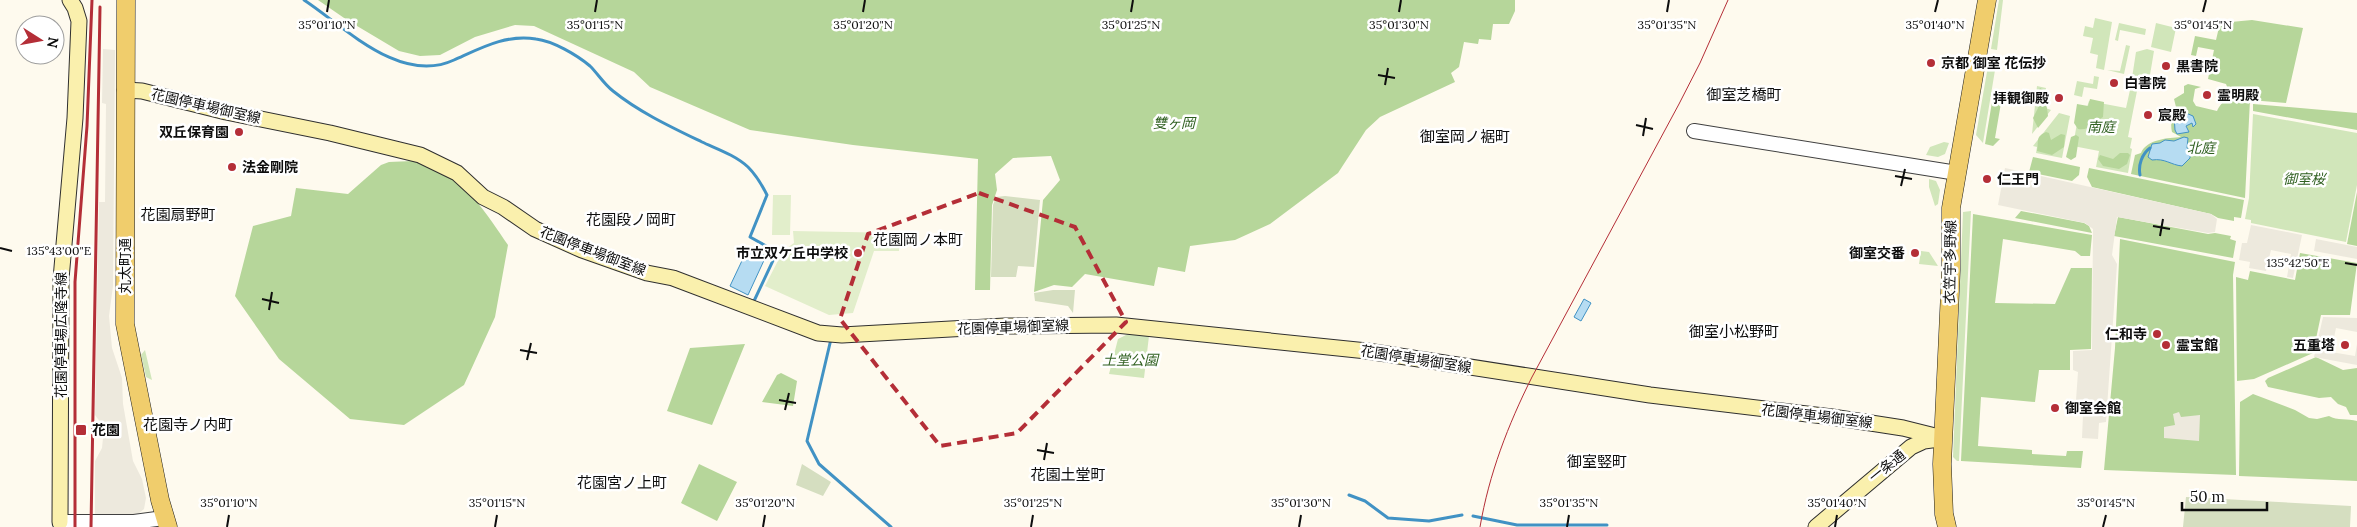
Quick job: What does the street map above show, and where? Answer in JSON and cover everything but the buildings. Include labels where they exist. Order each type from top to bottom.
[{"type":"main road","name":"花園停車場広隆寺線","points":[[60,525],[61,279],[75,118],[79,21],[70,0]]},
{"type":"main road","name":"丸太町通","points":[[126,0],[125,324],[166,523]]},
{"type":"main road","name":"衣笠宇多野線","points":[[1947,527],[1942,491],[1951,270],[1951,208],[1987,0]]},
{"type":"main road","name":"花園停車場御室線","points":[[125,90],[142,91],[226,112],[330,133],[420,155],[457,173],[483,197],[503,207],[535,229],[582,250],[647,273],[673,278],[829,334],[1005,326],[1116,325],[1367,351],[1650,395],[1832,417],[1903,428],[1943,438]]},
{"type":"main road","name":"一条通","points":[[1816,527],[1911,447],[1924,441],[1943,438]]},
{"type":"street","points":[[1694,131],[1957,173]]},
{"type":"street","points":[[60,525],[134,522],[166,523]]},
{"type":"highlighted area","points":[[979,193],[1075,227],[1126,322],[1017,433],[940,446],[840,319],[868,234]]},
{"type":"green space","name":"雙ヶ岡","points":[[318,0],[1515,0],[1515,11],[1509,24],[1493,24],[1491,40],[1479,39],[1478,44],[1464,42],[1459,67],[1451,73],[1455,82],[1380,117],[1366,130],[1338,173],[1270,224],[1235,240],[1190,246],[1185,272],[1158,267],[1154,286],[1085,274],[1072,287],[1054,285],[1034,292],[1043,200],[1060,180],[1051,156],[1013,158],[995,174],[997,190],[992,205],[990,290],[975,290],[978,159],[853,145],[750,130],[650,87],[634,72],[534,26],[515,25],[475,37],[440,55],[420,56],[399,51]]},
{"type":"green space","points":[[1999,0],[2003,0],[1997,50],[1991,49]]},
{"type":"green space","points":[[2095,18],[2112,22],[2104,70],[2096,68],[2098,55],[2090,53],[2093,38],[2083,36],[2085,26],[2093,28]]},
{"type":"green space","name":"北庭","points":[[2252,20],[2303,28],[2286,103],[2250,100],[2245,198],[2131,174],[2135,155],[2141,153],[2148,145],[2158,140],[2181,137],[2172,132],[2171,122],[2176,107],[2174,99],[2184,93],[2184,86],[2188,84],[2201,87],[2195,89],[2193,101],[2196,106],[2217,111],[2227,96],[2228,89],[2226,84],[2208,79],[2214,50],[2198,47],[2196,56],[2191,55],[2195,36],[2216,40],[2220,23]]},
{"type":"green space","points":[[2119,23],[2146,29],[2145,35],[2120,30],[2118,41],[2115,40]]},
{"type":"green space","points":[[2156,23],[2176,28],[2171,52],[2151,47]]},
{"type":"green space","points":[[2126,45],[2130,46],[2124,74],[2107,70],[2120,71]]},
{"type":"green space","points":[[2147,49],[2154,51],[2150,75],[2144,74],[2142,81],[2132,78],[2136,52]]},
{"type":"green space","points":[[1996,64],[1983,143],[1976,135],[1988,66]]},
{"type":"green space","points":[[2094,76],[2099,77],[2097,89],[2084,87],[2082,97],[2074,95],[2077,81],[2093,84]]},
{"type":"green space","points":[[2037,86],[2046,88],[2043,107],[2051,110],[2032,134]]},
{"type":"green space","points":[[2040,88],[2045,91],[2044,100],[2046,101],[2048,116],[2038,128],[2033,118],[2038,108],[2035,98]]},
{"type":"green space","points":[[1994,90],[2011,93],[2011,97],[2001,103],[1995,138],[2000,139],[1993,146],[1985,144]]},
{"type":"green space","name":"南庭","points":[[2130,90],[2137,91],[2128,137],[2132,138],[2130,148],[2132,149],[2128,173],[2096,167],[2099,151],[2073,146],[2080,106],[2087,107],[2089,101],[2126,108]]},
{"type":"green space","points":[[2090,99],[2104,102],[2103,117],[2086,129],[2078,129],[2074,123],[2077,104],[2088,106]]},
{"type":"green space","points":[[2253,104],[2357,113],[2357,130],[2253,111]]},
{"type":"green space","points":[[2059,113],[2070,116],[2062,158],[2036,153],[2037,147],[2033,146]]},
{"type":"green space","name":"御室桜","points":[[2253,114],[2357,133],[2357,185],[2346,242],[2251,223],[2251,220],[2245,219],[2249,198]]},
{"type":"green space","points":[[2046,132],[2049,133],[2051,140],[2061,134],[2065,135],[2064,147],[2052,155],[2037,151],[2038,140]]},
{"type":"green space","points":[[2076,135],[2079,137],[2076,157],[2071,160],[2066,157],[2071,137]]},
{"type":"green space","points":[[1944,142],[1949,143],[1945,154],[1938,157],[1926,155],[1930,147]]},
{"type":"green space","points":[[2120,153],[2128,153],[2130,155],[2127,164],[2119,169],[2103,166],[2098,159],[2100,155],[2113,159]]},
{"type":"green space","points":[[2033,157],[2080,167],[2079,175],[2072,181],[2029,172]]},
{"type":"green space","points":[[389,162],[424,162],[450,175],[472,196],[508,245],[495,317],[464,385],[404,425],[350,419],[279,359],[235,296],[253,226],[291,216],[296,188],[348,194],[381,165]]},
{"type":"green space","points":[[2089,168],[2244,200],[2241,218],[2234,217],[2234,221],[2218,218],[2211,214],[2092,187],[2087,177]]},
{"type":"green space","points":[[1929,179],[1936,181],[1940,190],[1938,204],[1935,206],[1929,187]]},
{"type":"green space","points":[[2357,192],[2357,246],[2347,244]]},
{"type":"green space","points":[[773,195],[791,195],[790,235],[772,235]]},
{"type":"green space","points":[[1005,196],[1040,200],[1034,267],[1018,266],[1016,277],[991,277],[993,205],[996,197]]},
{"type":"green space","points":[[1971,211],[1959,461],[1957,461],[1953,457],[1963,212]]},
{"type":"green space","points":[[2021,211],[2084,223],[2089,226],[2092,233],[2015,218]]},
{"type":"green space","points":[[1973,214],[2092,235],[2090,256],[2081,256],[2075,251],[2003,239],[1995,303],[2055,304],[2071,268],[2092,268],[2091,349],[2070,350],[2070,370],[2039,370],[2035,402],[1981,397],[1978,446],[2032,450],[2032,454],[2066,456],[2067,451],[2083,451],[2081,468],[1961,461]]},
{"type":"green space","points":[[2118,217],[2208,234],[2215,233],[2231,236],[2230,239],[2236,241],[2233,258],[2114,236]]},
{"type":"green space","points":[[793,231],[900,233],[899,251],[874,251],[853,313],[829,315],[765,286],[783,251],[794,243]]},
{"type":"green space","points":[[2120,239],[2235,262],[2233,275],[2236,475],[2104,470],[2115,348]]},
{"type":"green space","points":[[1921,251],[1929,252],[1938,266],[1919,264]]},
{"type":"green space","points":[[2300,253],[2357,263],[2350,315],[2321,315],[2313,353],[2254,379],[2237,381],[2236,277],[2248,280],[2250,271],[2295,280]]},
{"type":"green space","points":[[1053,290],[1075,290],[1073,313],[1068,306],[1035,301],[1034,293]]},
{"type":"green space","name":"土堂公園","points":[[1128,334],[1149,336],[1144,378],[1109,374],[1118,339]]},
{"type":"green space","points":[[745,344],[712,425],[667,411],[690,348]]},
{"type":"green space","points":[[145,350],[152,380],[146,377],[141,355]]},
{"type":"green space","points":[[2316,357],[2343,370],[2357,368],[2357,415],[2350,415],[2346,407],[2338,404],[2331,397],[2319,398],[2268,387],[2265,381],[2268,378]]},
{"type":"green space","points":[[781,373],[797,381],[793,406],[762,402],[777,375]]},
{"type":"green space","points":[[2253,394],[2295,410],[2309,418],[2317,419],[2329,416],[2357,421],[2357,481],[2239,476],[2240,402]]},
{"type":"green space","points":[[699,464],[737,482],[717,521],[681,503]]},
{"type":"green space","points":[[802,464],[831,482],[823,496],[796,485]]},
{"type":"green space","points":[[2186,497],[2351,506],[2350,527],[2183,527]]},
{"type":"shaded area","points":[[103,49],[115,50],[113,286],[109,316],[112,348],[122,378],[123,404],[133,461],[142,479],[146,498],[144,509],[137,515],[95,516],[95,461],[102,448],[103,438],[101,423],[95,415],[99,202],[105,202],[106,104],[102,103]]},
{"type":"shaded area","points":[[2005,168],[2211,214],[2217,219],[2215,232],[2208,233],[2117,217],[2112,255],[2117,264],[2106,422],[2099,423],[2098,439],[2082,438],[2083,415],[2075,414],[2078,372],[2073,370],[2073,351],[2092,350],[2093,229],[2085,223],[1998,205]]},
{"type":"shaded area","points":[[2251,225],[2302,235],[2293,278],[2287,277],[2291,254],[2271,250],[2266,271],[2249,268],[2250,262],[2239,260],[2242,243],[2247,243]]},
{"type":"shaded area","points":[[2316,239],[2357,247],[2357,259],[2314,251]]},
{"type":"shaded area","points":[[2323,317],[2357,318],[2357,332],[2336,328],[2331,352],[2355,356],[2357,344],[2357,365],[2314,357]]},
{"type":"shaded area","points":[[2179,412],[2181,417],[2200,415],[2199,441],[2164,438],[2164,427],[2175,425],[2173,414]]},
{"type":"water","points":[[2179,110],[2193,116],[2196,124],[2193,127],[2192,123],[2186,126],[2189,132],[2177,134],[2175,130],[2174,115]]},
{"type":"water","points":[[2184,137],[2188,138],[2187,148],[2190,150],[2190,158],[2182,166],[2161,160],[2152,160],[2148,157],[2152,144],[2165,140],[2174,141]]},
{"type":"water","points":[[748,248],[766,256],[748,295],[730,286]]},
{"type":"water","points":[[1584,299],[1591,303],[1581,321],[1574,317]]},
{"type":"waterway","points":[[304,0],[374,50],[414,65],[434,66],[454,60],[494,43],[514,38],[543,40],[572,53],[585,62],[610,88],[634,106],[667,125],[737,159],[754,173],[767,195],[750,237],[777,252],[754,301]]},
{"type":"waterway","points":[[2140,175],[2141,160],[2150,148]]},
{"type":"waterway","points":[[831,339],[807,441],[819,464],[891,527]]},
{"type":"waterway","points":[[1349,495],[1365,501],[1388,518],[1429,521],[1462,515]]},
{"type":"waterway","points":[[1473,516],[1517,525],[1607,525]]},
{"type":"tram line","points":[[1480,527],[1494,469],[1523,395],[1679,104],[1700,63],[1728,0]]},
{"type":"railway","points":[[75,527],[75,282],[87,126],[92,0]]},
{"type":"railway","points":[[91,527],[100,7]]},
{"type":"place","name":"京都 御室 花伝抄","points":[[1931,63]]},
{"type":"place","name":"黒書院","points":[[2166,66]]},
{"type":"place","name":"白書院","points":[[2114,83]]},
{"type":"place","name":"霊明殿","points":[[2207,95]]},
{"type":"place","name":"拝観御殿","points":[[2059,98]]},
{"type":"place","name":"宸殿","points":[[2148,115]]},
{"type":"place","name":"双丘保育園","points":[[239,132]]},
{"type":"place","name":"法金剛院","points":[[232,167]]},
{"type":"place","name":"仁王門","points":[[1987,179]]},
{"type":"place","name":"市立双ケ丘中学校","points":[[858,253]]},
{"type":"place","name":"御室交番","points":[[1915,253]]},
{"type":"place","name":"仁和寺","points":[[2157,334]]},
{"type":"place","name":"霊宝館","points":[[2166,345]]},
{"type":"place","name":"五重塔","points":[[2345,345]]},
{"type":"place","name":"御室会館","points":[[2055,408]]},
{"type":"place","name":"花園","points":[[81,430]]},
{"type":"district","name":"御室芝橋町","points":[[1744,94]]},
{"type":"district","name":"御室岡ノ裾町","points":[[1465,136]]},
{"type":"district","name":"花園扇野町","points":[[178,214]]},
{"type":"district","name":"花園段ノ岡町","points":[[631,219]]},
{"type":"district","name":"花園岡ノ本町","points":[[918,239]]},
{"type":"district","name":"御室小松野町","points":[[1734,331]]},
{"type":"district","name":"花園寺ノ内町","points":[[188,424]]},
{"type":"district","name":"御室竪町","points":[[1597,461]]},
{"type":"district","name":"花園土堂町","points":[[1068,474]]},
{"type":"district","name":"花園宮ノ上町","points":[[622,482]]}]
